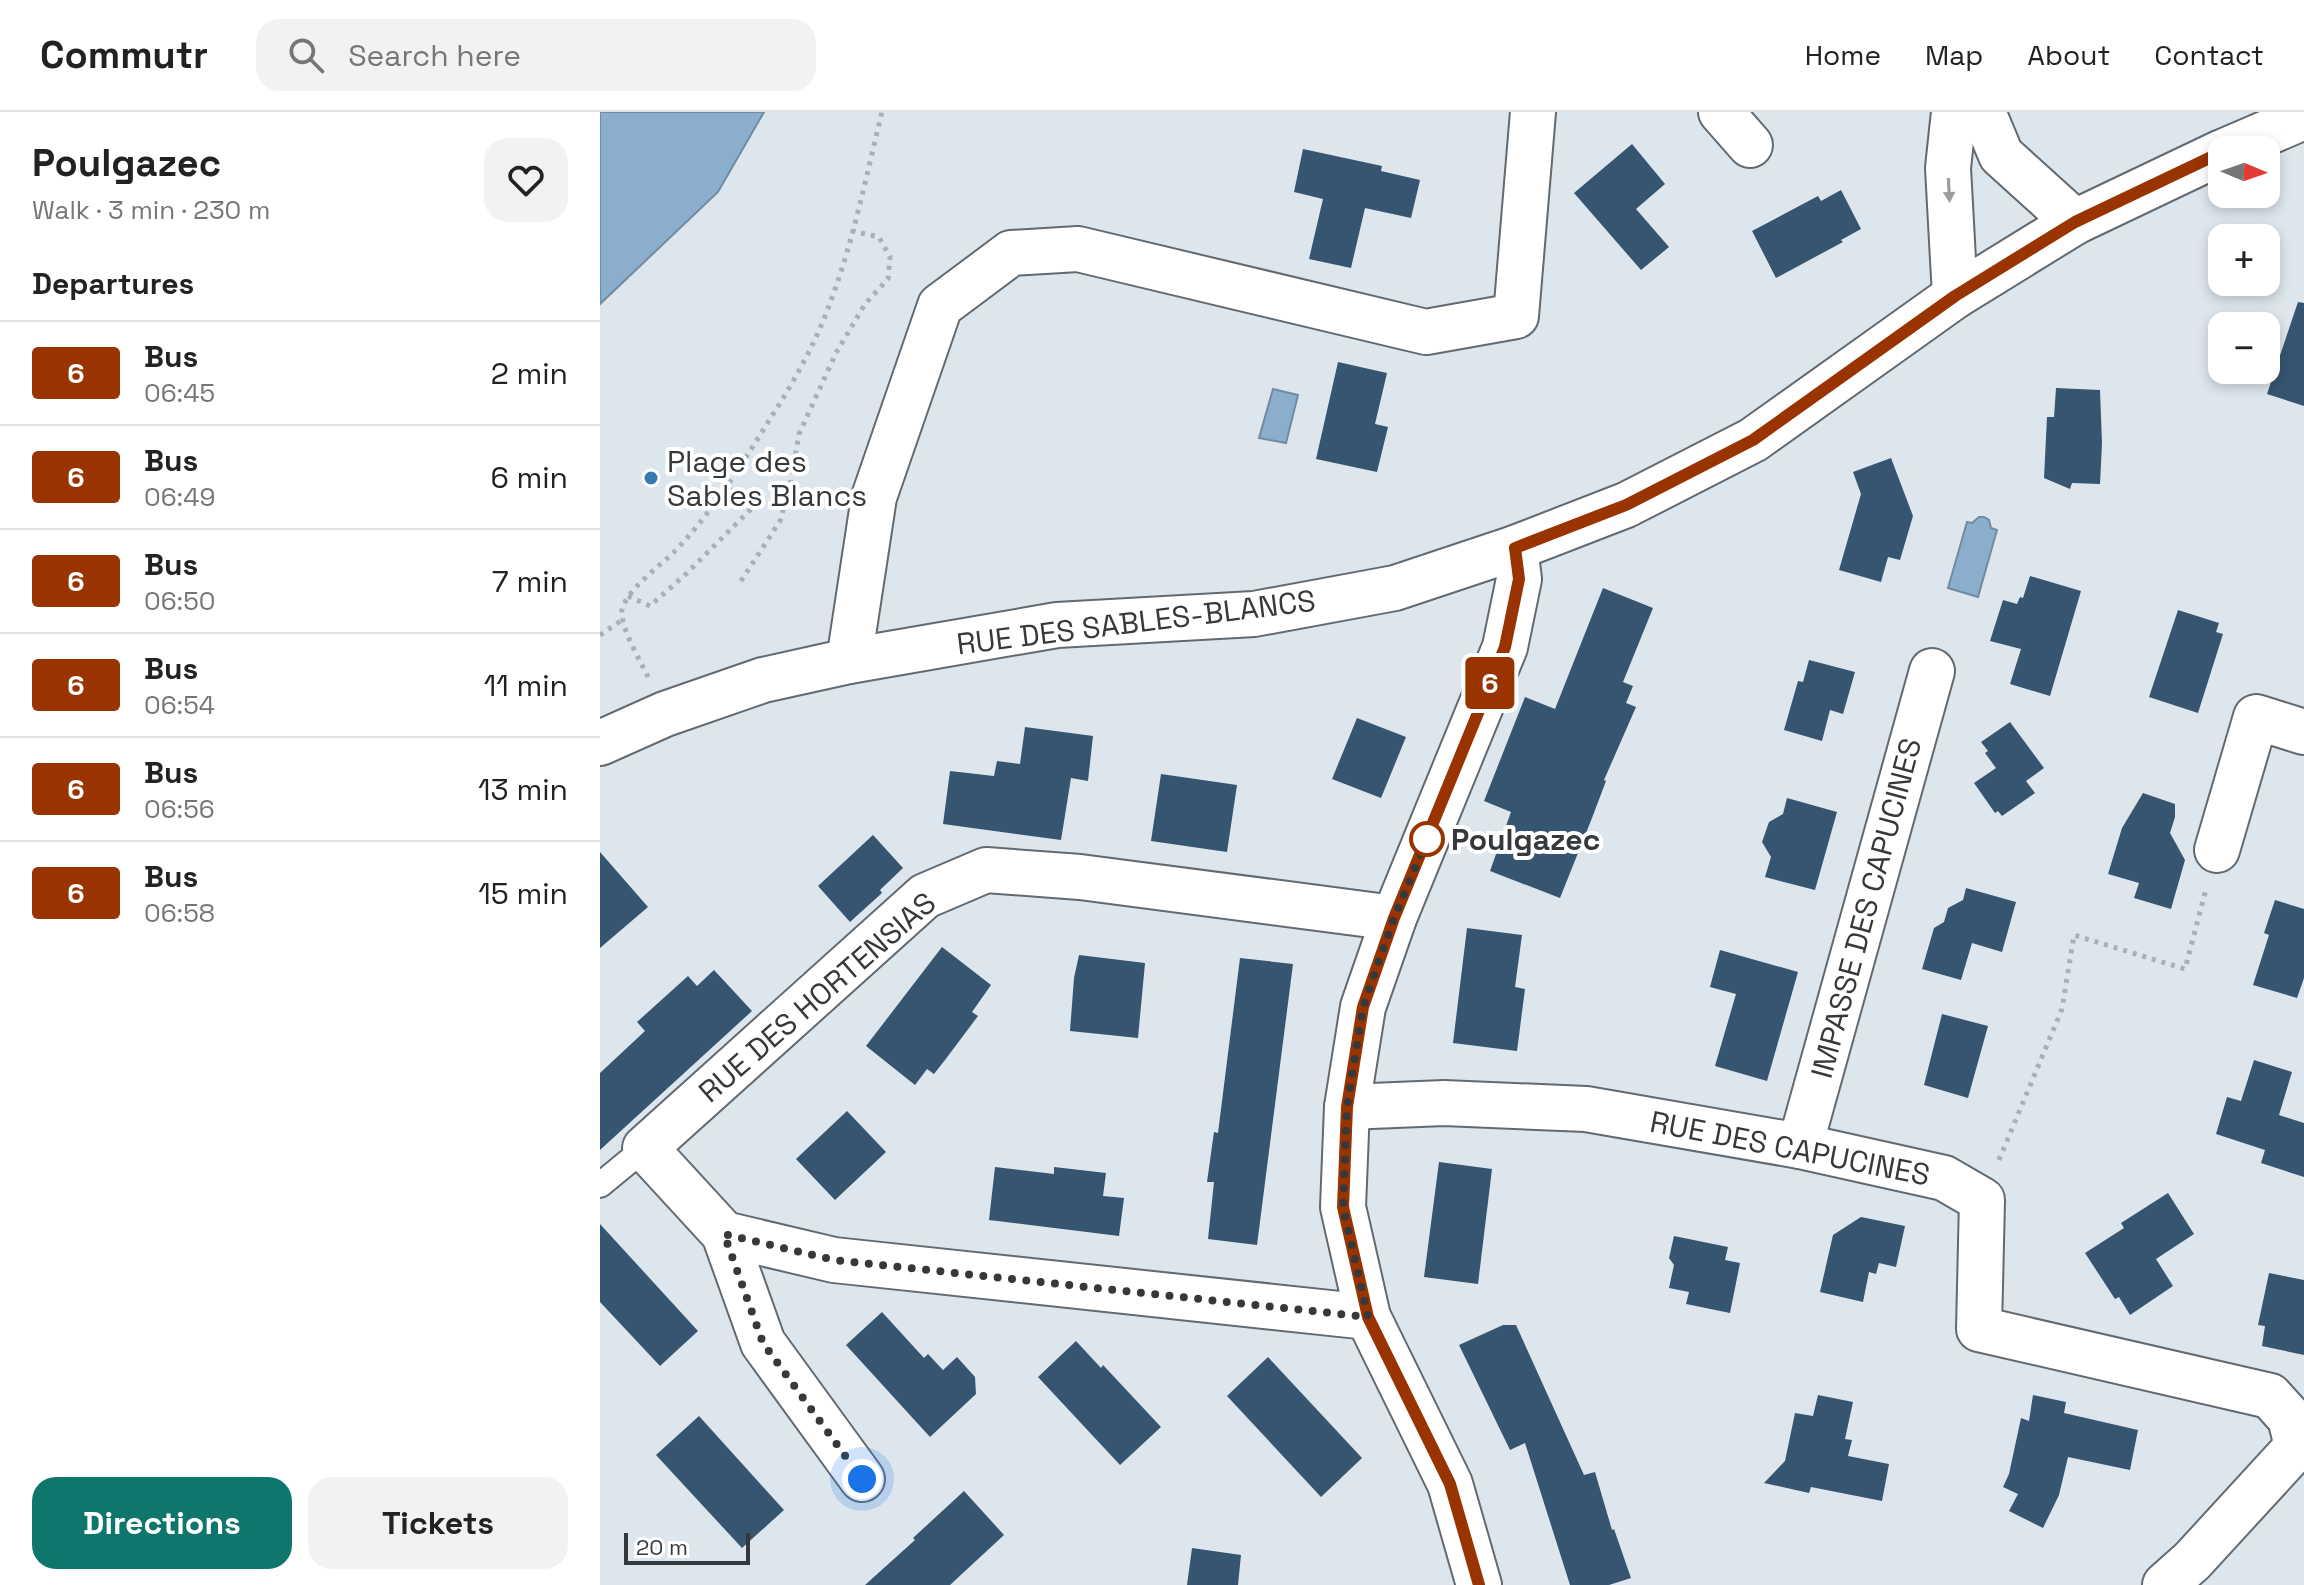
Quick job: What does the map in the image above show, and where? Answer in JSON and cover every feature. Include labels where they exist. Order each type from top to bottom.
[{"type":"street","points":[[849,661],[874,497],[940,306],[1011,253],[1078,249],[1426,332],[1516,316],[1533,112]]},
{"type":"street","points":[[1721,112],[1750,145]]},
{"type":"street","points":[[1954,112],[1948,168],[1955,296]]},
{"type":"street","points":[[1983,112],[2001,155],[2075,222]]},
{"type":"street","name":"RUE DES SABLES-BLANCS","points":[[2259,136],[2304,117]]},
{"type":"street","name":"RUE DES SABLES-BLANCS","points":[[600,743],[665,714],[763,680],[849,661],[1057,625],[1254,614],[1395,588],[1515,548],[1626,505],[1753,440],[1955,296],[2075,222],[2208,159]]},
{"type":"street","points":[[1479,1585],[1450,1484],[1368,1317],[1343,1207],[1347,1107],[1363,1007],[1394,918],[1505,647],[1519,579],[1515,548]]},
{"type":"street","name":"IMPASSE DES CAPUCINES","points":[[1800,1146],[1932,671]]},
{"type":"street","points":[[2217,850],[2256,717],[2304,732]]},
{"type":"street","name":"RUE DES HORTENSIAS","points":[[645,1148],[925,896],[986,870],[1080,877],[1394,918]]},
{"type":"street","name":"RUE DES CAPUCINES","points":[[1347,1107],[1444,1103],[1586,1109],[1800,1146],[1944,1178],[1982,1200]]},
{"type":"street","points":[[645,1148],[724,1234],[763,1343],[862,1479]]},
{"type":"street","points":[[1982,1200],[1979,1329],[2270,1396],[2290,1418],[2301,1443],[2192,1561],[2165,1585]]},
{"type":"street","points":[[724,1234],[834,1260],[1368,1317]]},
{"type":"lane","name":"RUE DES HORTENSIAS","points":[[600,1185],[645,1148]]},
{"type":"path","points":[[665,714],[622,620],[622,610],[628,596],[676,550],[726,486],[779,405],[807,354],[829,306],[852,231],[882,112]]},
{"type":"path","points":[[741,581],[780,521],[799,434],[836,353],[865,304],[888,279],[890,257],[879,237],[852,231]]},
{"type":"path","points":[[628,596],[650,606],[751,509],[726,486]]},
{"type":"path","points":[[600,635],[622,620]]},
{"type":"path","points":[[1982,1200],[2062,1009],[2074,935],[2185,969],[2217,850]]},
{"type":"water","points":[[600,112],[764,112],[718,192],[600,304]]},
{"type":"water","points":[[1273,389],[1298,395],[1286,443],[1259,438]]},
{"type":"water","points":[[1979,517],[1989,520],[1991,528],[1997,530],[1978,597],[1948,588],[1967,522],[1972,523]]},
{"type":"building","points":[[1632,144],[1665,184],[1636,209],[1669,247],[1641,270],[1574,193]]},
{"type":"building","points":[[1303,149],[1382,166],[1381,171],[1420,180],[1411,218],[1365,208],[1351,268],[1309,259],[1323,199],[1294,192]]},
{"type":"building","points":[[1841,190],[1861,229],[1776,278],[1752,231],[1818,196],[1821,201]]},
{"type":"building","points":[[2298,302],[2304,303],[2304,406],[2267,394],[2270,384],[2280,384],[2280,355]]},
{"type":"building","points":[[1338,362],[1387,373],[1375,424],[1388,427],[1377,472],[1316,459]]},
{"type":"building","points":[[2056,388],[2100,390],[2100,484],[2072,483],[2070,489],[2044,478],[2047,417],[2054,417]]},
{"type":"building","points":[[1891,458],[1913,516],[1900,560],[1888,557],[1881,582],[1839,570],[1861,494],[1853,472]]},
{"type":"building","points":[[2030,576],[2081,591],[2050,696],[2010,684],[2021,649],[1990,641],[2003,600],[2017,604],[2020,597],[2023,598]]},
{"type":"building","points":[[1603,588],[1653,608],[1623,682],[1633,686],[1626,703],[1636,707],[1604,780],[1560,898],[1490,871],[1511,812],[1484,801],[1525,697],[1555,709]]},
{"type":"building","points":[[2178,610],[2219,623],[2216,632],[2223,634],[2198,713],[2149,697]]},
{"type":"building","points":[[1809,660],[1855,672],[1843,714],[1830,710],[1822,741],[1784,730],[1798,681],[1803,682]]},
{"type":"building","points":[[1357,718],[1406,737],[1381,798],[1332,779]]},
{"type":"building","points":[[2010,722],[2044,768],[2026,781],[2035,793],[2002,816],[1998,811],[1995,813],[1974,783],[1996,768],[1981,742]]},
{"type":"building","points":[[1025,727],[1093,736],[1088,781],[1071,778],[1061,840],[943,824],[950,771],[994,776],[997,761],[1020,764]]},
{"type":"building","points":[[1161,774],[1237,785],[1227,852],[1151,841]]},
{"type":"building","points":[[2143,793],[2175,804],[2170,833],[2185,860],[2171,909],[2134,898],[2139,883],[2108,874],[2122,828]]},
{"type":"building","points":[[1787,798],[1837,812],[1815,890],[1765,877],[1771,857],[1762,842],[1769,822],[1783,814]]},
{"type":"building","points":[[873,835],[903,868],[880,890],[882,893],[850,922],[818,886]]},
{"type":"building","points":[[600,852],[648,907],[600,948]]},
{"type":"building","points":[[1966,888],[2016,902],[2002,952],[1972,943],[1961,980],[1922,969],[1934,928],[1944,922],[1948,908],[1963,900]]},
{"type":"building","points":[[2275,900],[2304,909],[2304,978],[2297,998],[2253,985],[2269,935],[2264,933]]},
{"type":"building","points":[[1467,928],[1522,935],[1515,987],[1525,989],[1517,1051],[1453,1043]]},
{"type":"building","points":[[942,947],[991,985],[972,1012],[978,1016],[945,1060],[934,1074],[927,1069],[915,1085],[866,1046]]},
{"type":"building","points":[[1720,950],[1798,972],[1767,1081],[1715,1066],[1736,994],[1710,987]]},
{"type":"building","points":[[1079,955],[1145,963],[1138,1038],[1070,1031]]},
{"type":"building","points":[[1240,958],[1293,964],[1257,1245],[1208,1239],[1214,1182],[1207,1182],[1214,1132],[1218,1133]]},
{"type":"building","points":[[714,970],[752,1011],[600,1150],[600,1073],[645,1031],[637,1022],[688,976],[697,986]]},
{"type":"building","points":[[1942,1014],[1988,1026],[1968,1098],[1924,1085]]},
{"type":"building","points":[[2254,1060],[2292,1072],[2279,1115],[2304,1123],[2304,1177],[2261,1163],[2265,1150],[2216,1134],[2227,1097],[2241,1101]]},
{"type":"building","points":[[847,1111],[886,1152],[835,1200],[796,1159]]},
{"type":"building","points":[[1439,1162],[1492,1169],[1478,1284],[1424,1277]]},
{"type":"building","points":[[995,1167],[1054,1174],[1054,1167],[1106,1173],[1103,1196],[1124,1198],[1119,1236],[989,1220]]},
{"type":"building","points":[[2168,1193],[2194,1234],[2156,1259],[2173,1286],[2130,1315],[2119,1297],[2115,1299],[2085,1253],[2124,1228],[2121,1223]]},
{"type":"building","points":[[1861,1217],[1905,1226],[1896,1267],[1879,1263],[1876,1274],[1869,1272],[1863,1302],[1820,1292],[1833,1235]]},
{"type":"building","points":[[600,1224],[698,1331],[660,1366],[600,1302]]},
{"type":"building","points":[[1674,1236],[1728,1247],[1725,1260],[1740,1263],[1730,1313],[1686,1304],[1689,1292],[1669,1288],[1674,1265],[1669,1258]]},
{"type":"building","points":[[2269,1273],[2304,1280],[2304,1355],[2262,1346],[2265,1326],[2258,1325]]},
{"type":"building","points":[[882,1312],[924,1358],[928,1354],[943,1370],[957,1357],[975,1377],[976,1394],[930,1437],[846,1345]]},
{"type":"building","points":[[1503,1325],[1516,1325],[1584,1475],[1595,1472],[1612,1530],[1631,1578],[1609,1585],[1570,1585],[1525,1443],[1510,1450],[1459,1345]]},
{"type":"building","points":[[1076,1341],[1161,1427],[1120,1465],[1038,1377]]},
{"type":"building","points":[[1268,1357],[1362,1458],[1321,1497],[1227,1396]]},
{"type":"building","points":[[1818,1395],[1853,1402],[1845,1439],[1852,1440],[1848,1456],[1889,1464],[1882,1501],[1811,1487],[1809,1493],[1764,1483],[1785,1461],[1795,1413],[1813,1416]]},
{"type":"building","points":[[2033,1395],[2066,1402],[2064,1413],[2138,1430],[2130,1470],[2068,1457],[2059,1495],[2043,1528],[2009,1511],[2018,1494],[2003,1487],[2009,1474],[2021,1418],[2029,1421]]},
{"type":"building","points":[[699,1416],[784,1510],[742,1548],[656,1455]]},
{"type":"building","points":[[964,1491],[1004,1535],[950,1585],[865,1585],[915,1540],[913,1538]]},
{"type":"building","points":[[1192,1548],[1241,1555],[1238,1585],[1187,1585]]},
{"type":"bus line","name":"6","points":[[1479,1585],[1450,1484],[1368,1317],[1343,1207],[1347,1107],[1363,1007],[1394,918],[1505,647],[1519,579],[1515,548],[1626,505],[1753,440],[1955,296],[2075,222],[2208,159]]},
{"type":"place","name":"Plage des Sables Blancs","points":[[651,478]]},
{"type":"place","name":"Poulgazec","points":[[1427,839]]},
{"type":"route","points":[[862,1479],[763,1343],[724,1234],[834,1260],[1368,1317],[1343,1207],[1347,1107],[1363,1007],[1394,918],[1427,839]]}]
